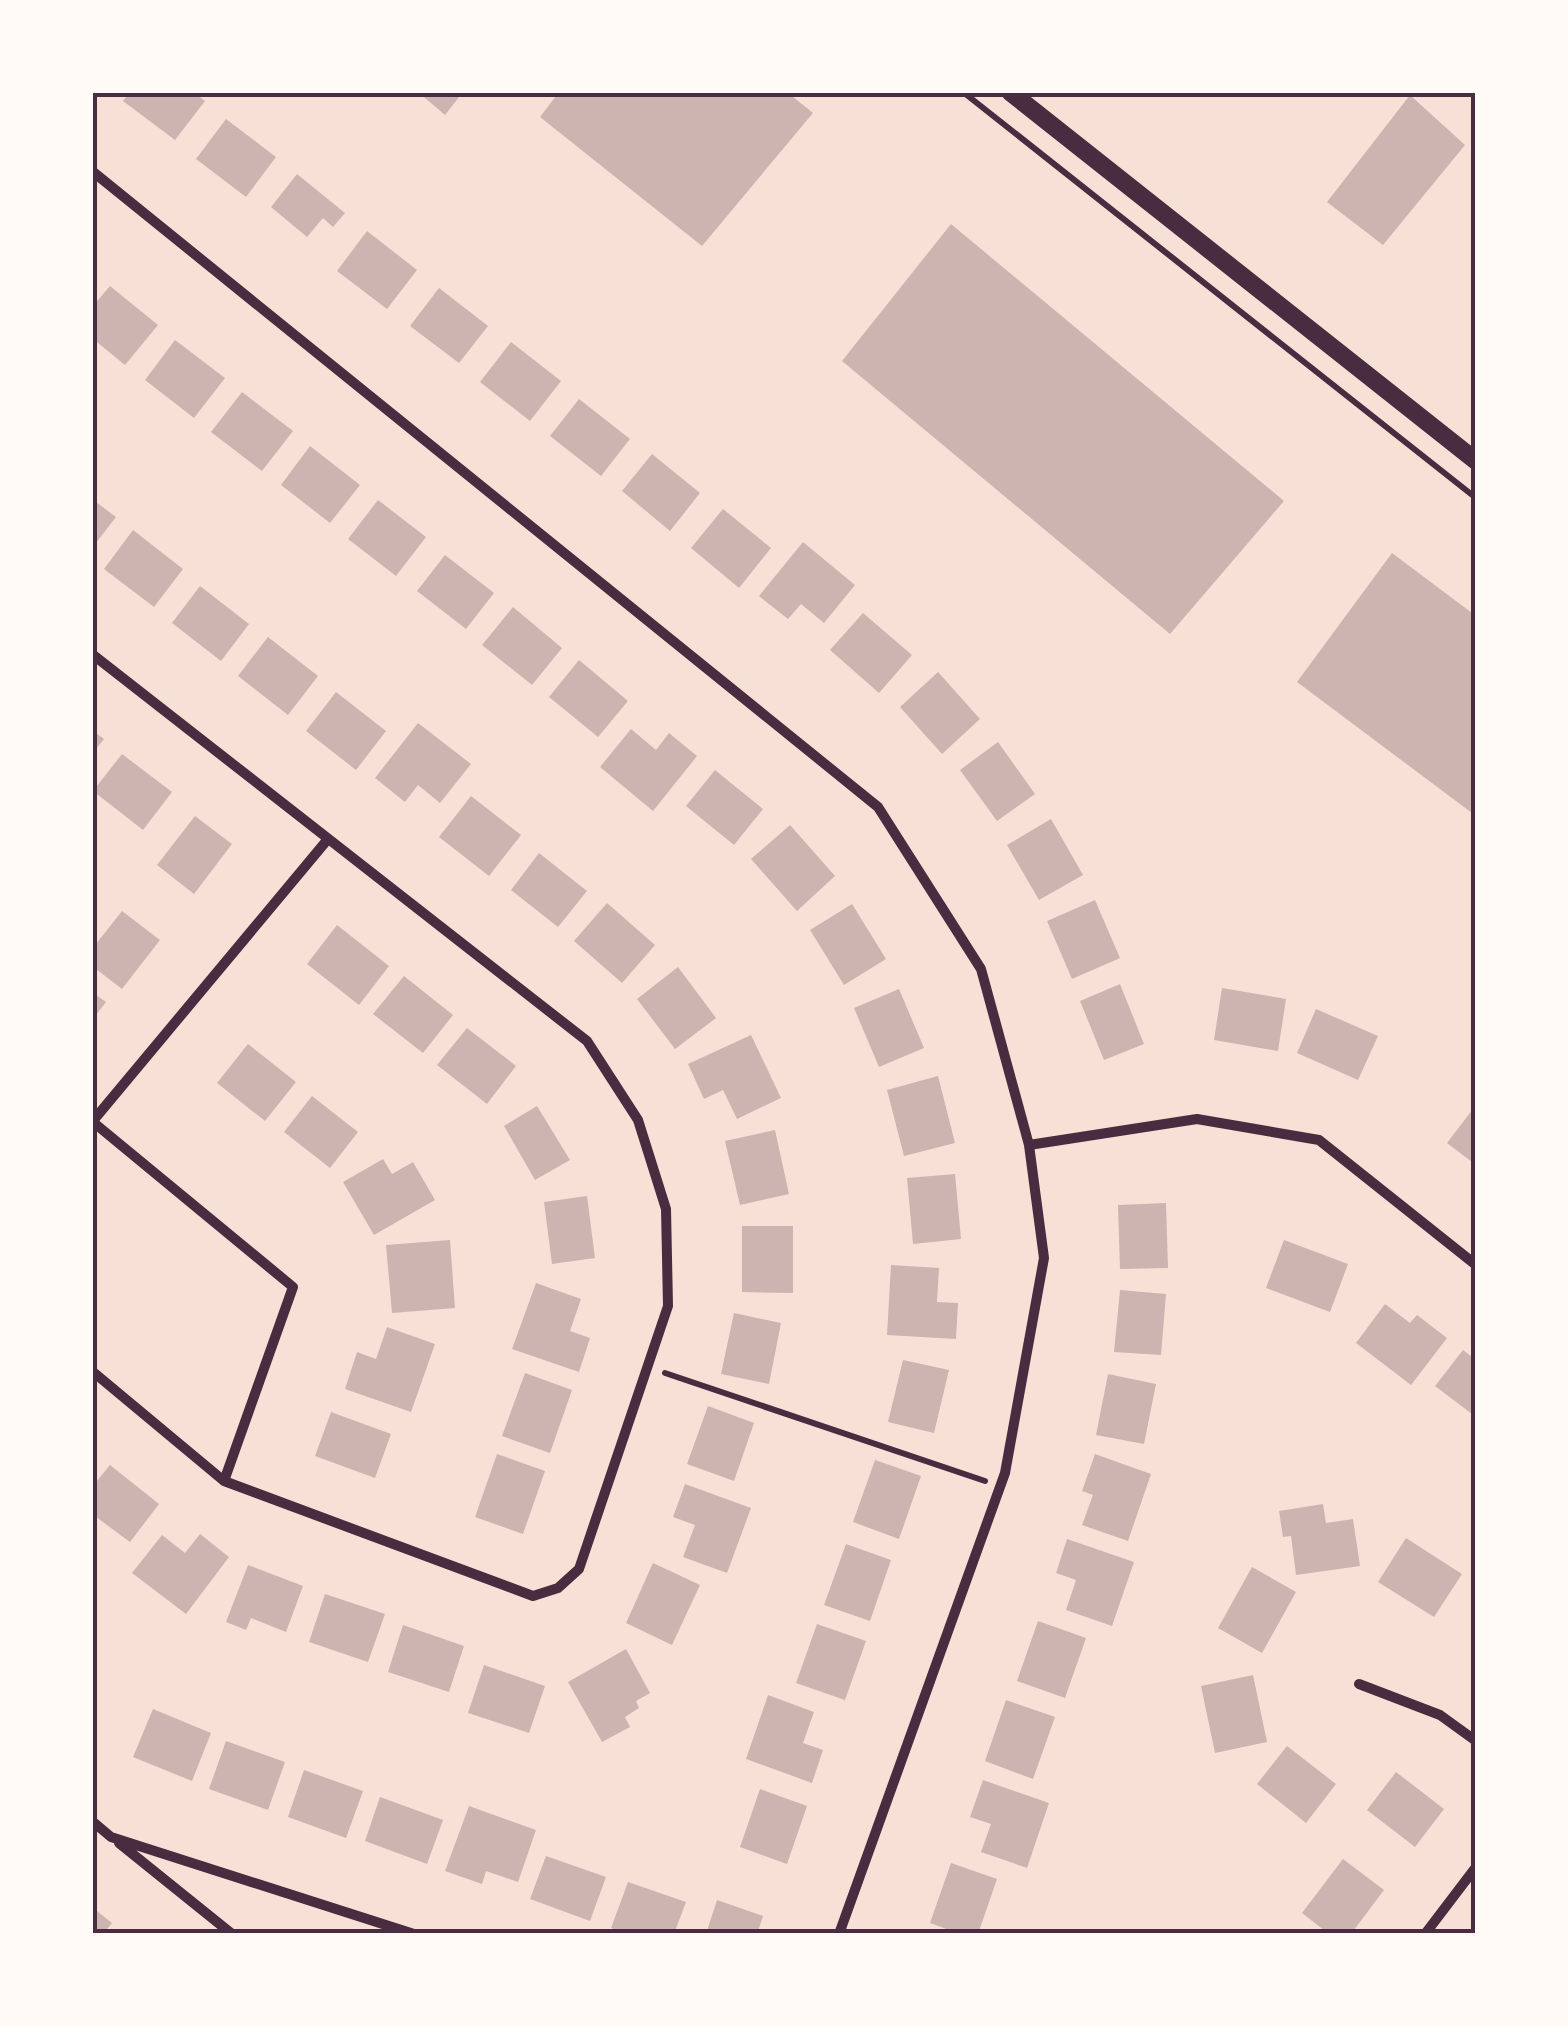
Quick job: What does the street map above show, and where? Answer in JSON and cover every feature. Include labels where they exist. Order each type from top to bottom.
[{"type":"street","points":[[1010,92],[1476,461]]},
{"type":"street","points":[[92,171],[878,806],[981,969],[1029,1146],[1044,1258],[1006,1473],[839,1934]]},
{"type":"street","points":[[92,654],[587,1042],[638,1120],[666,1209],[668,1306],[579,1569],[558,1588],[533,1596],[224,1480],[92,1371]]},
{"type":"street","points":[[224,1480],[293,1286],[93,1122],[328,839]]},
{"type":"street","points":[[1029,1146],[1197,1120],[1319,1140],[1476,1265]]},
{"type":"street","points":[[1358,1684],[1440,1716],[1476,1741]]},
{"type":"street","points":[[92,1822],[232,1934]]},
{"type":"street","points":[[112,1837],[414,1934]]},
{"type":"street","points":[[1424,1934],[1476,1867]]},
{"type":"path","points":[[962,92],[1476,498]]},
{"type":"path","points":[[650,1368],[999,1486]]},
{"type":"building","points":[[130,92],[193,92],[205,101],[175,140],[123,101]]},
{"type":"building","points":[[418,92],[463,92],[445,115]]},
{"type":"building","points":[[559,92],[787,92],[813,113],[702,246],[540,117]]},
{"type":"building","points":[[1410,95],[1465,145],[1383,245],[1327,202]]},
{"type":"building","points":[[226,119],[276,157],[246,197],[196,159]]},
{"type":"building","points":[[297,174],[345,213],[333,227],[323,218],[307,237],[271,207]]},
{"type":"building","points":[[951,224],[1284,501],[1170,634],[842,361]]},
{"type":"building","points":[[367,231],[417,270],[387,309],[337,271]]},
{"type":"building","points":[[110,286],[158,325],[125,365],[92,338],[92,307]]},
{"type":"building","points":[[439,288],[488,326],[459,363],[410,326]]},
{"type":"building","points":[[175,340],[225,378],[194,418],[145,380]]},
{"type":"building","points":[[511,342],[561,381],[530,421],[480,382]]},
{"type":"building","points":[[242,392],[293,431],[262,471],[211,432]]},
{"type":"building","points":[[579,399],[630,439],[601,476],[550,436]]},
{"type":"building","points":[[310,446],[360,485],[330,523],[281,485]]},
{"type":"building","points":[[652,454],[700,493],[670,531],[622,491]]},
{"type":"building","points":[[92,499],[116,517],[92,548]]},
{"type":"building","points":[[378,500],[426,537],[396,576],[348,539]]},
{"type":"building","points":[[723,509],[771,548],[739,588],[691,548]]},
{"type":"building","points":[[133,530],[183,569],[154,607],[104,569]]},
{"type":"building","points":[[803,542],[855,585],[824,623],[801,604],[788,619],[759,596]]},
{"type":"building","points":[[1392,553],[1476,616],[1476,816],[1297,682]]},
{"type":"building","points":[[445,555],[494,593],[466,629],[417,591]]},
{"type":"building","points":[[200,586],[249,624],[221,661],[172,623]]},
{"type":"building","points":[[513,607],[562,648],[532,685],[482,645]]},
{"type":"building","points":[[863,613],[912,655],[879,693],[830,650]]},
{"type":"building","points":[[268,637],[318,676],[288,715],[238,676]]},
{"type":"building","points":[[579,660],[628,701],[598,737],[549,697]]},
{"type":"building","points":[[938,672],[980,719],[942,754],[900,707]]},
{"type":"building","points":[[336,692],[386,731],[356,770],[306,731]]},
{"type":"building","points":[[418,723],[471,764],[440,803],[418,785],[405,802],[375,778]]},
{"type":"building","points":[[631,729],[656,750],[669,733],[697,756],[653,811],[600,767]]},
{"type":"building","points":[[92,730],[104,739],[92,754]]},
{"type":"building","points":[[998,742],[1035,794],[997,821],[960,770]]},
{"type":"building","points":[[122,754],[172,792],[143,830],[93,791]]},
{"type":"building","points":[[715,770],[763,809],[734,845],[686,806]]},
{"type":"building","points":[[471,796],[521,835],[489,876],[439,837]]},
{"type":"building","points":[[195,816],[232,844],[194,894],[157,865]]},
{"type":"building","points":[[1051,819],[1083,875],[1039,900],[1007,845]]},
{"type":"building","points":[[790,825],[835,876],[797,911],[751,859]]},
{"type":"building","points":[[539,853],[587,891],[558,927],[511,890]]},
{"type":"building","points":[[1095,900],[1120,958],[1072,979],[1047,921]]},
{"type":"building","points":[[607,903],[655,945],[622,983],[574,941]]},
{"type":"building","points":[[852,904],[886,959],[844,985],[810,930]]},
{"type":"building","points":[[122,911],[160,940],[122,989],[92,966],[92,949]]},
{"type":"building","points":[[337,925],[389,966],[359,1005],[307,964]]},
{"type":"building","points":[[678,967],[716,1018],[675,1049],[637,999]]},
{"type":"building","points":[[404,976],[453,1015],[423,1053],[373,1014]]},
{"type":"building","points":[[1120,984],[1144,1044],[1104,1060],[1080,1001]]},
{"type":"building","points":[[1222,988],[1286,999],[1278,1051],[1214,1040]]},
{"type":"building","points":[[899,989],[924,1048],[879,1067],[854,1008]]},
{"type":"building","points":[[92,992],[106,1002],[92,1020]]},
{"type":"building","points":[[1316,1009],[1378,1036],[1358,1080],[1297,1053]]},
{"type":"building","points":[[467,1028],[516,1066],[487,1104],[437,1065]]},
{"type":"building","points":[[751,1035],[781,1098],[737,1119],[723,1090],[704,1099],[688,1064]]},
{"type":"building","points":[[248,1044],[296,1082],[265,1121],[217,1083]]},
{"type":"building","points":[[938,1076],[955,1143],[904,1156],[887,1090]]},
{"type":"building","points":[[312,1096],[358,1132],[330,1168],[284,1132]]},
{"type":"building","points":[[1476,1105],[1476,1165],[1447,1143]]},
{"type":"building","points":[[537,1106],[570,1160],[535,1180],[504,1126]]},
{"type":"building","points":[[775,1130],[789,1194],[740,1205],[725,1141]]},
{"type":"building","points":[[383,1159],[392,1174],[413,1162],[435,1200],[374,1235],[343,1182]]},
{"type":"building","points":[[955,1174],[961,1239],[913,1244],[907,1178]]},
{"type":"building","points":[[587,1196],[595,1258],[552,1264],[544,1202]]},
{"type":"building","points":[[1166,1203],[1168,1268],[1120,1269],[1118,1205]]},
{"type":"building","points":[[742,1226],[793,1226],[793,1293],[742,1292]]},
{"type":"building","points":[[450,1240],[455,1308],[392,1313],[386,1245]]},
{"type":"building","points":[[1284,1240],[1348,1264],[1330,1312],[1266,1288]]},
{"type":"building","points":[[891,1265],[939,1268],[937,1302],[958,1303],[956,1339],[887,1335]]},
{"type":"building","points":[[536,1283],[581,1299],[570,1331],[590,1338],[579,1372],[512,1349]]},
{"type":"building","points":[[1120,1290],[1166,1294],[1161,1355],[1114,1352]]},
{"type":"building","points":[[1385,1304],[1410,1323],[1417,1315],[1447,1338],[1411,1385],[1356,1343]]},
{"type":"building","points":[[734,1313],[781,1323],[769,1384],[721,1374]]},
{"type":"building","points":[[387,1327],[435,1344],[411,1412],[345,1389],[357,1352],[376,1359]]},
{"type":"building","points":[[1463,1350],[1476,1360],[1476,1417],[1435,1386]]},
{"type":"building","points":[[903,1360],[949,1370],[934,1433],[888,1422]]},
{"type":"building","points":[[525,1373],[572,1390],[550,1453],[502,1436]]},
{"type":"building","points":[[1108,1374],[1156,1384],[1144,1444],[1096,1435]]},
{"type":"building","points":[[708,1406],[754,1423],[734,1481],[687,1464]]},
{"type":"building","points":[[331,1412],[391,1434],[375,1478],[315,1456]]},
{"type":"building","points":[[497,1454],[545,1471],[523,1534],[475,1517]]},
{"type":"building","points":[[1095,1454],[1151,1474],[1128,1541],[1082,1525],[1093,1495],[1082,1491]]},
{"type":"building","points":[[875,1460],[921,1476],[899,1539],[853,1522]]},
{"type":"building","points":[[110,1465],[159,1504],[130,1542],[92,1514],[92,1487]]},
{"type":"building","points":[[685,1484],[751,1508],[727,1573],[683,1557],[695,1525],[673,1517]]},
{"type":"building","points":[[1323,1504],[1326,1523],[1353,1519],[1360,1566],[1296,1575],[1291,1536],[1283,1537],[1279,1511]]},
{"type":"building","points":[[200,1534],[229,1557],[186,1614],[132,1573],[162,1535],[185,1553]]},
{"type":"building","points":[[1406,1538],[1462,1574],[1434,1617],[1378,1582]]},
{"type":"building","points":[[1067,1539],[1134,1562],[1112,1626],[1066,1610],[1076,1580],[1056,1573]]},
{"type":"building","points":[[846,1544],[891,1560],[870,1621],[824,1605]]},
{"type":"building","points":[[653,1563],[700,1585],[672,1645],[626,1623]]},
{"type":"building","points":[[248,1565],[303,1586],[286,1632],[251,1618],[246,1630],[226,1622]]},
{"type":"building","points":[[1252,1567],[1296,1592],[1262,1653],[1218,1628]]},
{"type":"building","points":[[325,1594],[385,1614],[368,1662],[309,1642]]},
{"type":"building","points":[[1038,1621],[1086,1638],[1065,1698],[1017,1681]]},
{"type":"building","points":[[817,1624],[866,1641],[845,1700],[796,1683]]},
{"type":"building","points":[[403,1625],[464,1646],[449,1692],[388,1672]]},
{"type":"building","points":[[626,1649],[650,1693],[636,1701],[639,1708],[625,1717],[630,1727],[602,1742],[568,1682]]},
{"type":"building","points":[[484,1665],[545,1686],[529,1733],[468,1713]]},
{"type":"building","points":[[1253,1675],[1267,1742],[1215,1753],[1201,1686]]},
{"type":"building","points":[[768,1695],[814,1712],[803,1743],[823,1750],[812,1783],[746,1759]]},
{"type":"building","points":[[1006,1700],[1055,1717],[1033,1779],[985,1761]]},
{"type":"building","points":[[153,1709],[211,1733],[192,1781],[133,1757]]},
{"type":"building","points":[[226,1741],[285,1762],[268,1810],[209,1789]]},
{"type":"building","points":[[1287,1746],[1336,1784],[1306,1823],[1257,1784]]},
{"type":"building","points":[[304,1770],[363,1791],[346,1838],[288,1817]]},
{"type":"building","points":[[1396,1772],[1444,1809],[1415,1847],[1367,1810]]},
{"type":"building","points":[[983,1780],[1049,1803],[1027,1868],[981,1852],[991,1824],[970,1817]]},
{"type":"building","points":[[760,1789],[807,1806],[787,1864],[740,1847]]},
{"type":"building","points":[[380,1797],[443,1820],[427,1864],[365,1841]]},
{"type":"building","points":[[469,1806],[536,1830],[518,1882],[486,1871],[482,1884],[445,1871]]},
{"type":"building","points":[[546,1856],[606,1877],[590,1921],[530,1899]]},
{"type":"building","points":[[1343,1859],[1384,1890],[1351,1934],[1329,1934],[1302,1913]]},
{"type":"building","points":[[951,1863],[997,1879],[978,1934],[960,1934],[930,1923]]},
{"type":"building","points":[[628,1882],[686,1902],[674,1934],[627,1934],[611,1928]]},
{"type":"building","points":[[717,1900],[763,1916],[757,1934],[706,1934]]},
{"type":"building","points":[[92,1907],[112,1923],[103,1934],[92,1934]]}]
